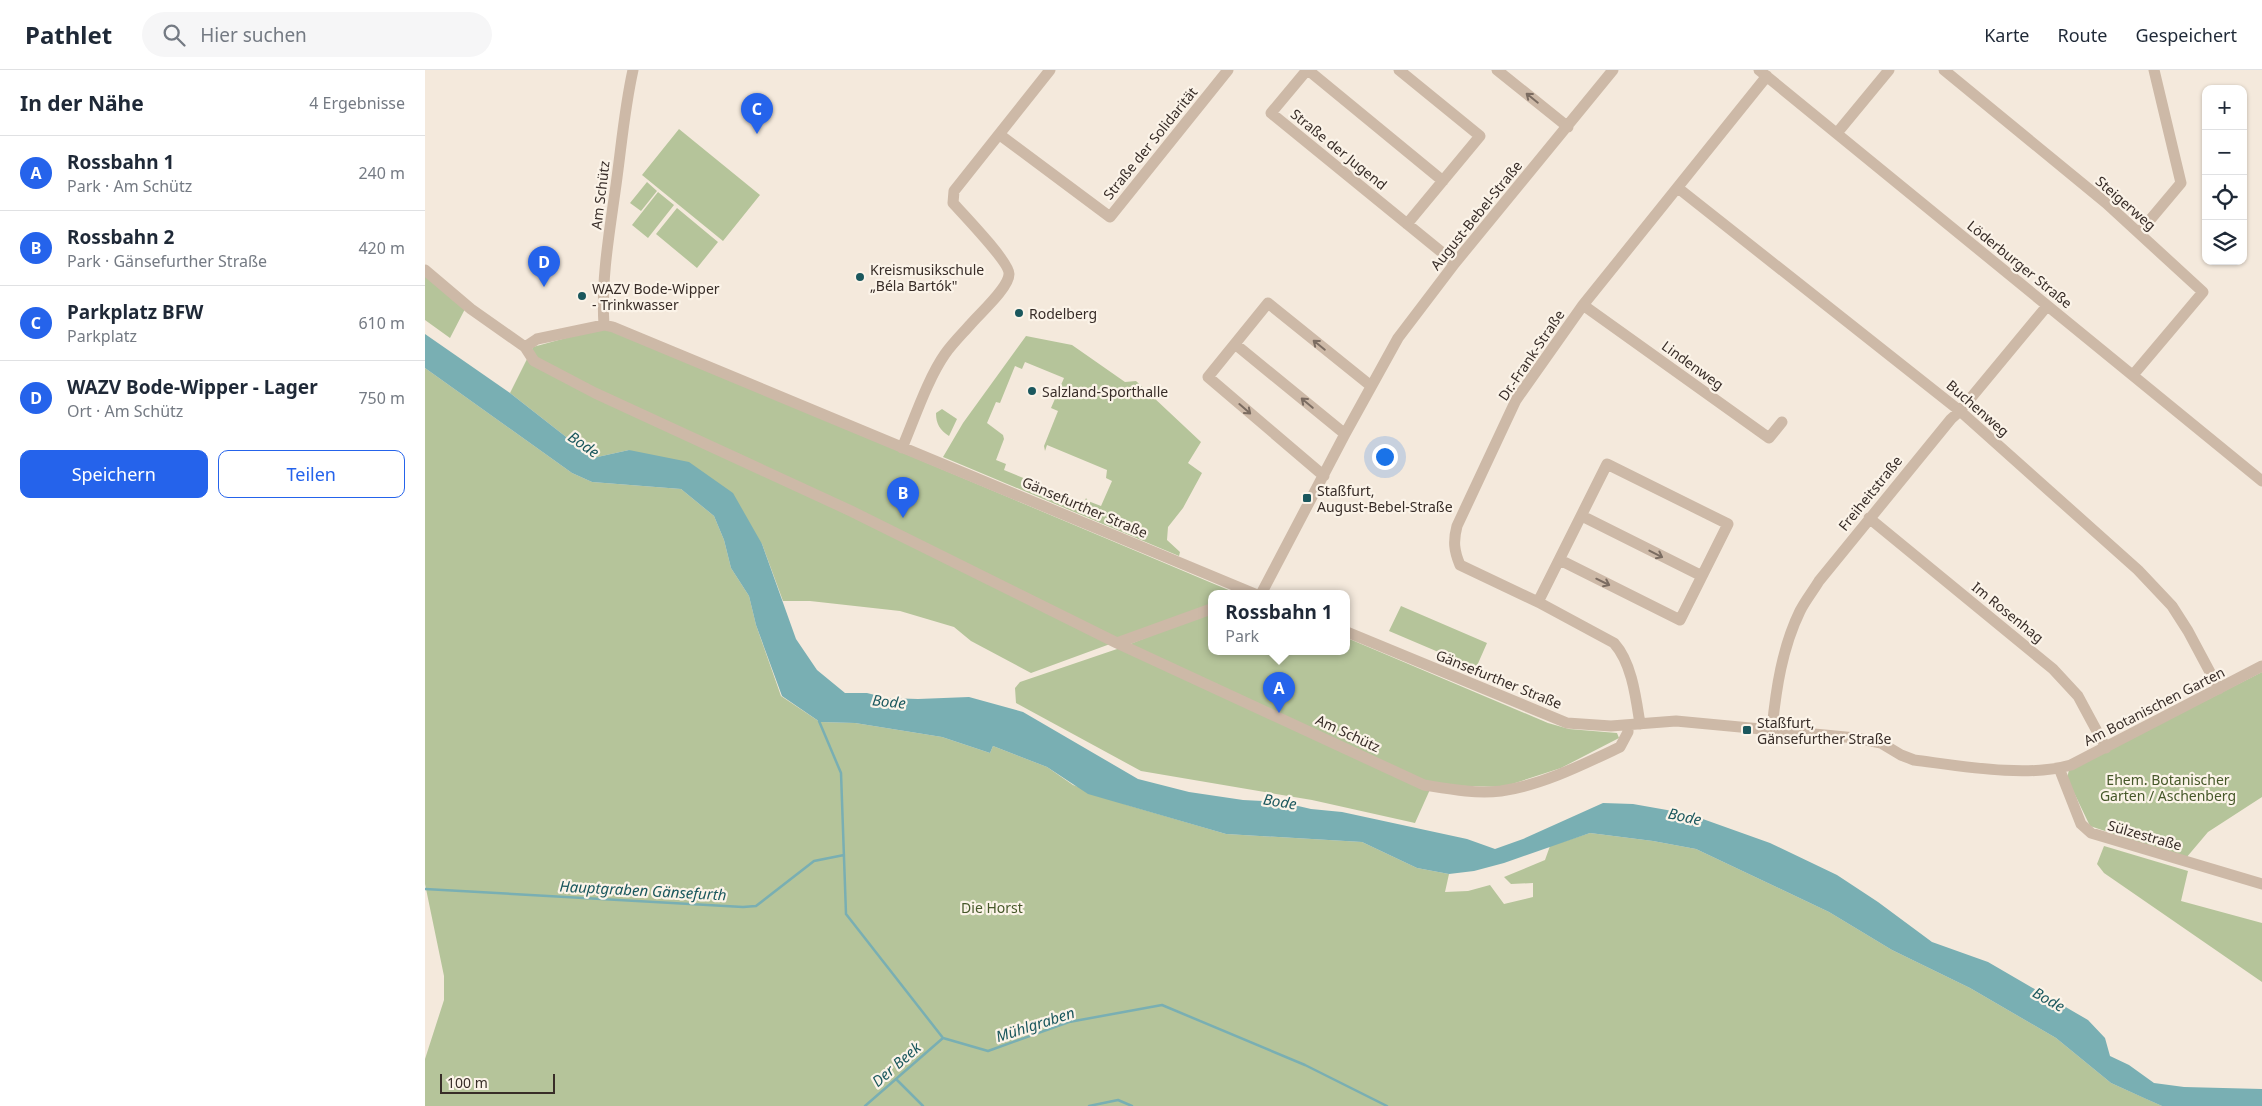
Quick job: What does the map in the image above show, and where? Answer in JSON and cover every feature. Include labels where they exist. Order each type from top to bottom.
[{"type":"street","name":"Am Schütz","points":[[604,325],[603,308],[606,267],[625,107],[633,70]]},
{"type":"street","points":[[902,448],[936,370],[945,355],[996,296],[1007,282],[1009,274],[1008,268],[998,255],[953,203],[954,191],[1050,70]]},
{"type":"street","name":"Straße der Jugend","points":[[1443,181],[1307,70],[1271,113],[1455,264]]},
{"type":"street","points":[[1399,70],[1480,136],[1407,224]]},
{"type":"street","points":[[1497,70],[1568,127]]},
{"type":"street","name":"August-Bebel-Straße","points":[[1263,590],[1398,338],[1455,264],[1613,70]]},
{"type":"street","points":[[1837,133],[1889,70]]},
{"type":"street","name":"Steigerweg","points":[[1944,70],[2106,203],[2203,292],[2133,375]]},
{"type":"street","points":[[2139,233],[2181,183],[2153,70]]},
{"type":"street","name":"Straße der Solidarität","points":[[1000,135],[1109,217],[1223,72]]},
{"type":"street","name":"Löderburger Straße","points":[[1763,73],[2262,481]]},
{"type":"street","name":"Dr.-Frank-Straße","points":[[1640,724],[1621,650],[1608,638],[1460,565],[1456,556],[1454,537],[1457,526],[1516,400],[1583,305],[1678,188],[1763,73]]},
{"type":"street","name":"Buchenweg","points":[[1678,188],[1960,411],[2145,577],[2172,606],[2188,631],[2219,689]]},
{"type":"street","name":"Am Schütz","points":[[425,270],[471,309],[525,347],[534,360],[595,393],[860,516],[1117,643],[1424,785],[1459,791],[1500,791],[1531,784],[1587,763],[1620,747],[1625,738],[1628,725]]},
{"type":"street","points":[[1324,476],[1208,377],[1267,303],[1371,386]]},
{"type":"street","name":"Lindenweg","points":[[1583,305],[1769,438],[1782,422]]},
{"type":"street","name":"Freiheitstraße","points":[[1772,729],[1776,690],[1785,650],[1800,610],[1819,581],[1869,518],[2047,306]]},
{"type":"street","points":[[525,347],[537,339],[604,325]]},
{"type":"street","name":"Gänsefurther Straße","points":[[604,325],[613,326],[1245,590]]},
{"type":"street","points":[[1235,344],[1345,434]]},
{"type":"street","points":[[1538,602],[1607,464],[1728,524],[1680,620],[1560,560]]},
{"type":"street","points":[[1581,516],[1702,576]]},
{"type":"street","name":"Im Rosenhag","points":[[1869,518],[2053,669],[2078,696],[2106,748]]},
{"type":"street","points":[[1117,643],[1208,610]]},
{"type":"street","name":"Gänsefurther Straße","points":[[1350,633],[1558,720],[1586,726],[1676,721],[1772,729],[1874,741],[1914,760],[2023,771],[2044,771],[2059,768]]},
{"type":"street","name":"Am Botanischen Garten","points":[[2059,768],[2071,765],[2106,748],[2262,666]]},
{"type":"street","name":"Sülzestraße","points":[[2059,768],[2081,824],[2091,833],[2262,884]]},
{"type":"green space","points":[[679,129],[760,195],[723,241],[642,175]]},
{"type":"green space","points":[[647,182],[657,191],[641,211],[630,203]]},
{"type":"green space","points":[[658,192],[674,205],[648,238],[632,225]]},
{"type":"green space","points":[[677,208],[718,242],[697,268],[656,234]]},
{"type":"green space","points":[[425,275],[465,309],[450,338],[425,320]]},
{"type":"green space","points":[[599,329],[609,329],[1229,590],[1208,590],[1208,608],[1031,673],[971,641],[954,627],[900,611],[810,601],[783,601],[762,544],[629,450],[593,458],[510,393],[533,347]]},
{"type":"green space","points":[[1026,336],[1072,345],[1125,382],[1136,381],[1201,442],[1188,463],[1202,473],[1183,508],[1168,527],[1167,540],[1180,552],[1179,556],[943,457],[963,423]],"holes":[[[1025,362],[1064,378],[1051,408],[1058,411],[1044,446],[1045,451],[1047,445],[1107,470],[1106,478],[1112,481],[1101,506],[1088,501],[1086,498],[1084,503],[1004,470],[1006,464],[996,460],[1004,439],[1003,435],[987,423],[996,402],[1000,403],[1015,366],[1022,369]]]},
{"type":"green space","name":"Die Horst","points":[[425,368],[572,473],[592,482],[681,489],[714,516],[724,540],[731,568],[749,596],[756,625],[781,696],[820,722],[855,723],[942,737],[990,753],[993,746],[1047,767],[1073,785],[1127,805],[1226,834],[1362,842],[1417,868],[1449,874],[1445,892],[1468,891],[1490,885],[1504,904],[1533,897],[1533,883],[1511,884],[1504,877],[1545,860],[1550,846],[1590,833],[1696,849],[1829,912],[1892,950],[1970,988],[2056,1038],[2111,1083],[2162,1106],[425,1106],[425,1059],[444,1000],[444,976],[425,884]]},
{"type":"green space","points":[[942,409],[957,419],[949,436],[938,424],[936,413]]},
{"type":"green space","points":[[1401,606],[1487,643],[1476,668],[1389,631]]},
{"type":"green space","points":[[1208,613],[1208,655],[1350,655],[1350,639],[1548,723],[1569,729],[1617,733],[1619,738],[1561,768],[1503,787],[1432,785],[1415,823],[1312,800],[1141,771],[1016,703],[1015,688],[1020,682],[1120,648]]},
{"type":"green space","name":"Ehem. Botanischer Garten / Aschenberg","points":[[2262,672],[2262,797],[2208,832],[2186,858],[2090,826],[2067,778],[2069,770]]},
{"type":"green space","points":[[2104,846],[2188,871],[2181,901],[2262,923],[2262,982],[2104,873],[2097,864]]},
{"type":"water","name":"Bode","points":[[425,334],[510,393],[593,458],[629,450],[689,462],[733,493],[762,544],[796,639],[817,670],[845,693],[867,693],[887,698],[918,699],[969,697],[1023,712],[1138,779],[1189,792],[1243,800],[1281,802],[1311,809],[1342,812],[1467,839],[1495,849],[1523,839],[1603,803],[1633,804],[1700,818],[1770,843],[1837,875],[1878,902],[1932,942],[1988,962],[2088,1020],[2105,1038],[2110,1056],[2129,1065],[2154,1083],[2184,1087],[2262,1089],[2262,1106],[2162,1106],[2144,1098],[2111,1083],[2056,1038],[1970,988],[1892,950],[1829,912],[1696,849],[1590,833],[1504,863],[1474,871],[1449,874],[1417,868],[1362,842],[1226,834],[1088,794],[1047,767],[993,746],[990,753],[942,737],[855,723],[820,722],[782,696],[756,625],[749,596],[731,568],[724,540],[714,516],[681,489],[592,482],[572,473],[425,368]]},
{"type":"waterway","name":"Mühlgraben","points":[[819,721],[841,773],[846,914],[943,1038],[988,1051],[1069,1022],[1162,1005],[1305,1065],[1387,1106]]},
{"type":"waterway","name":"Hauptgraben Gänsefurth","points":[[425,889],[743,907],[756,906],[814,861],[844,855]]},
{"type":"waterway","name":"Der Beek","points":[[865,1106],[943,1038]]},
{"type":"waterway","points":[[896,1079],[923,1106]]},
{"type":"waterway","points":[[1089,1106],[1118,1100],[1132,1106]]},
{"type":"place","name":"Parkplatz BFW","points":[[757,134]]},
{"type":"place","name":"Kreismusikschule „Béla Bartók\"","points":[[860,277]]},
{"type":"place","name":"WAZV Bode-Wipper - Lager","points":[[544,287]]},
{"type":"place","name":"WAZV Bode-Wipper - Trinkwasser","points":[[582,296]]},
{"type":"place","name":"Rodelberg","points":[[1019,313]]},
{"type":"place","name":"Salzland-Sporthalle","points":[[1032,391]]},
{"type":"place","name":"Staßfurt, August-Bebel-Straße","points":[[1307,498]]},
{"type":"place","name":"Rossbahn 2","points":[[903,518]]},
{"type":"place","name":"Rossbahn 1","points":[[1279,713]]},
{"type":"place","name":"Staßfurt, Gänsefurther Straße","points":[[1747,730]]}]
